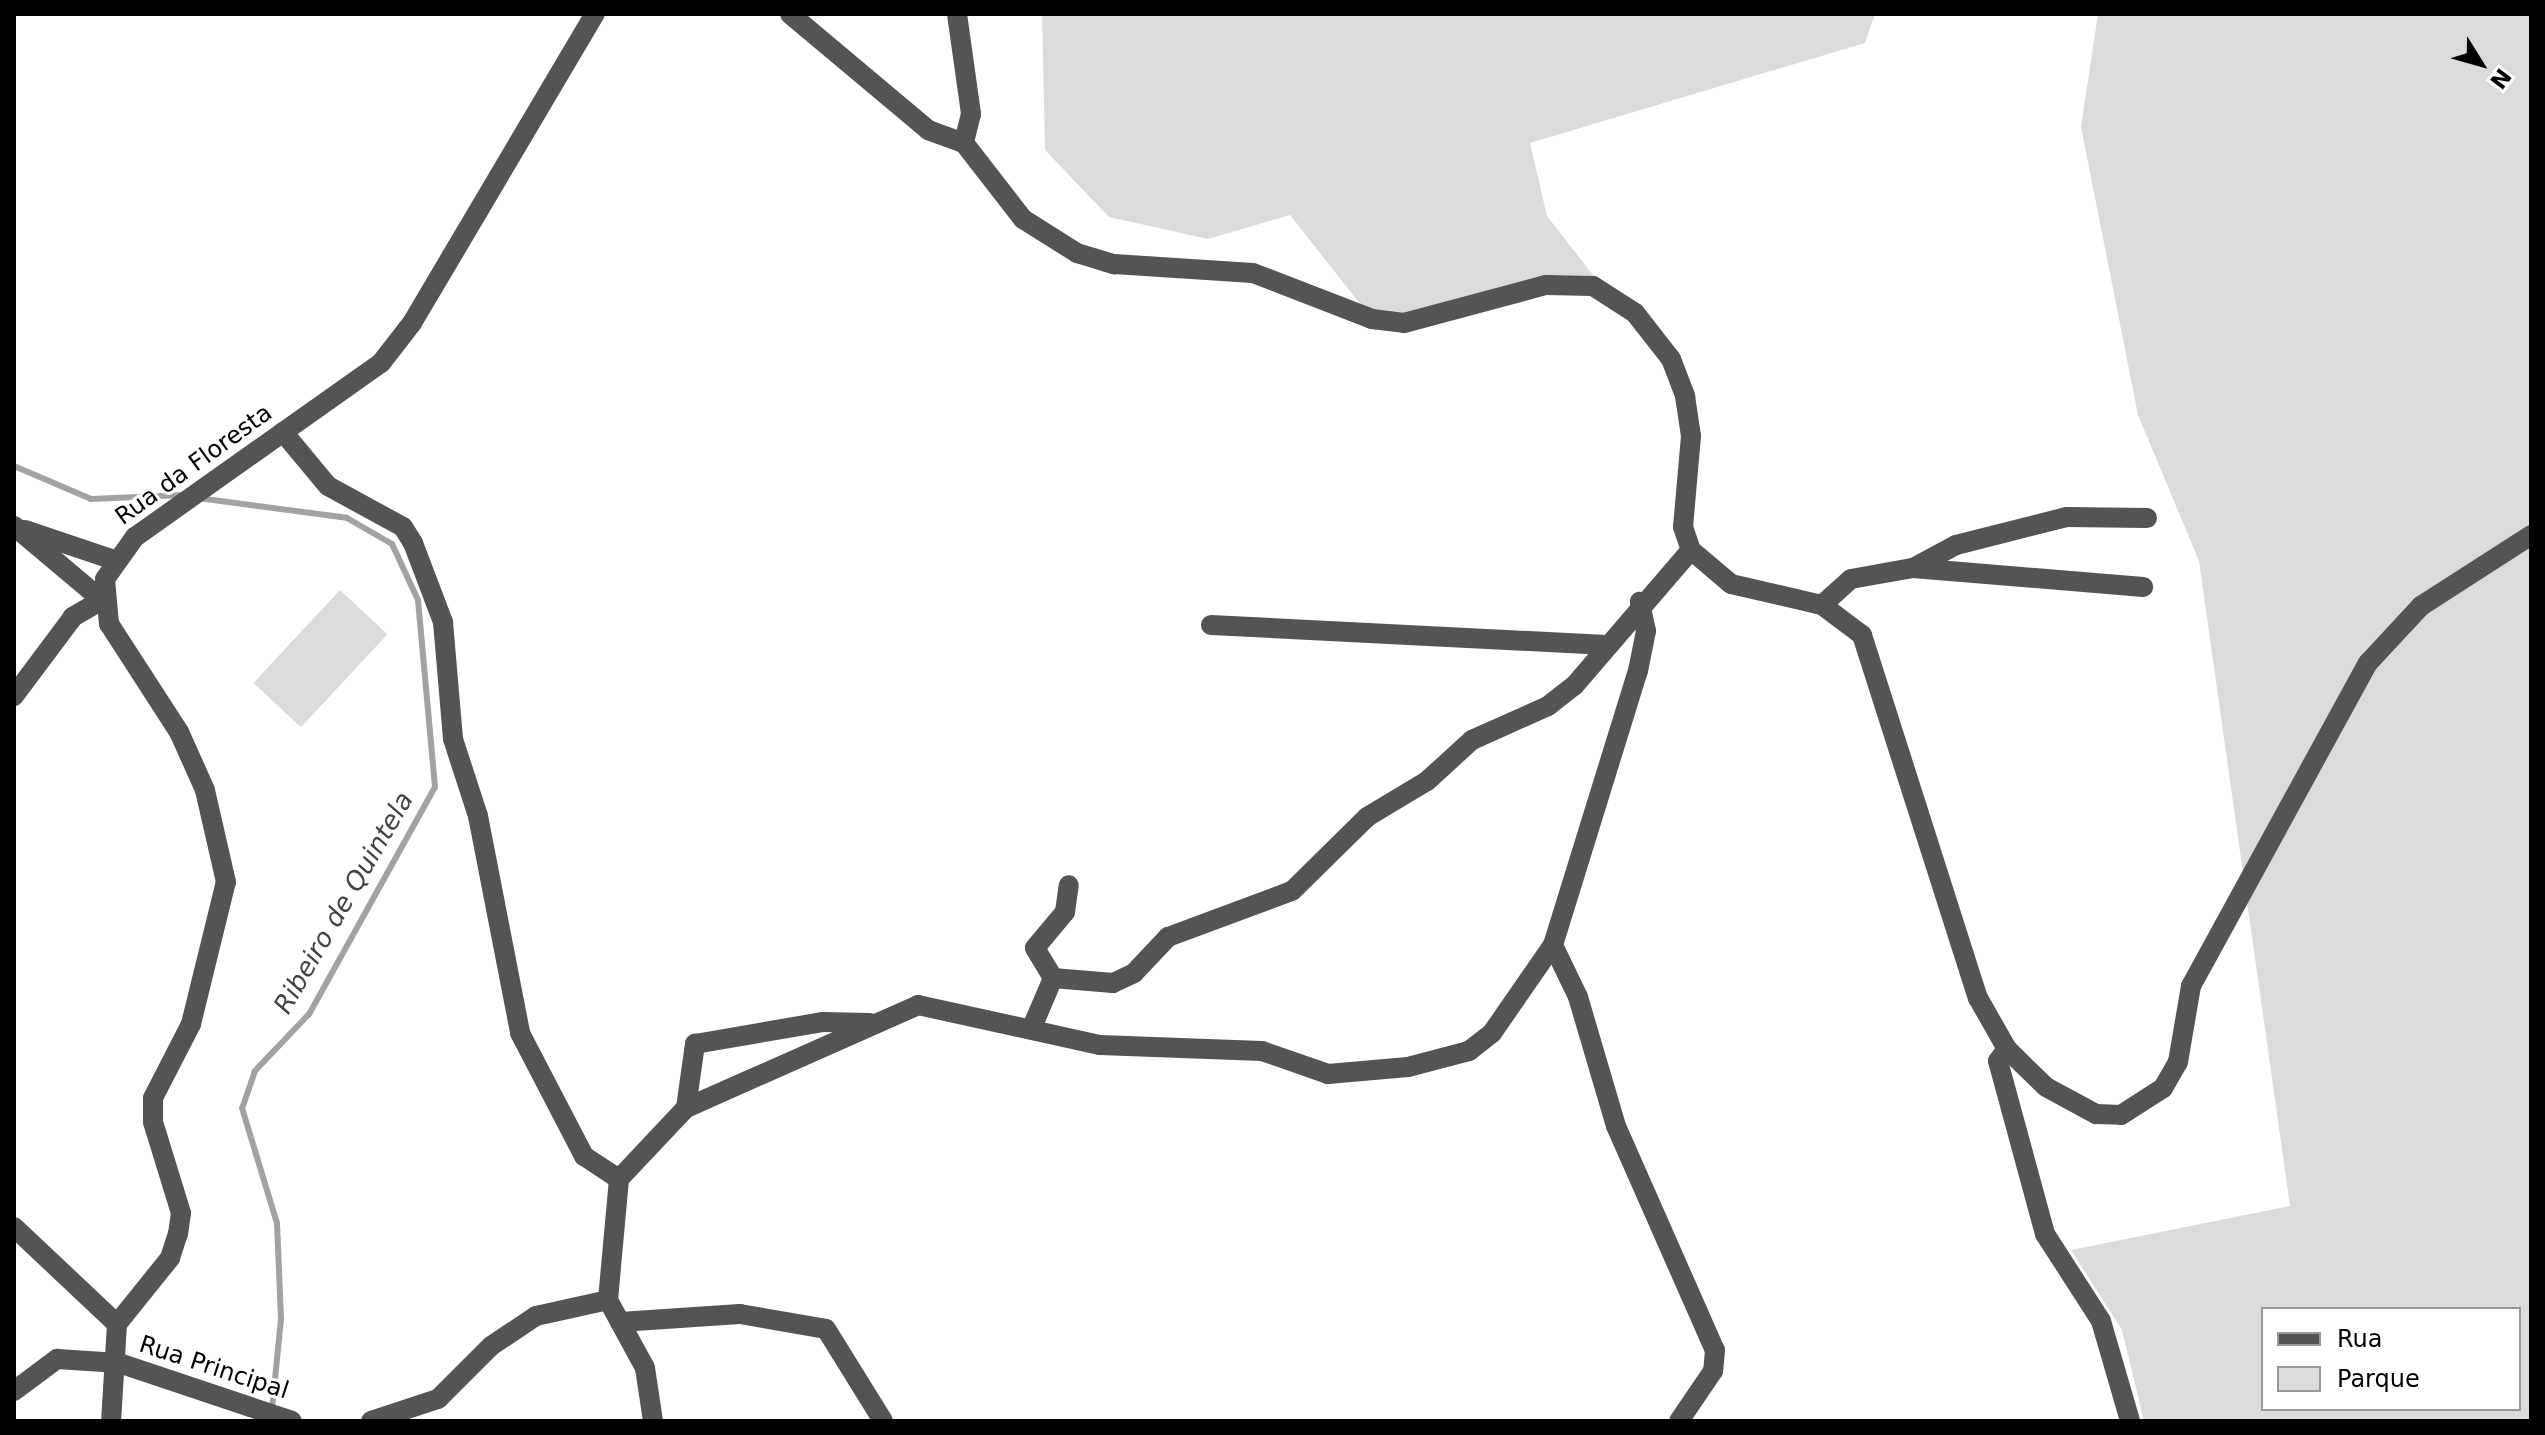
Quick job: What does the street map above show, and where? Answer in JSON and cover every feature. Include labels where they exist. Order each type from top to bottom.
[{"type":"street","name":"Rua da Floresta","points":[[102,600],[114,560],[177,507],[381,363],[412,323],[595,14]]},
{"type":"street","points":[[790,14],[928,130],[964,143],[1023,219],[1077,253],[1114,264],[1253,273],[1372,319],[1404,323],[1546,285],[1607,293],[1635,313],[1671,359],[1685,396],[1691,436],[1683,527],[1691,550],[1731,584],[1822,605],[1862,635],[1872,657],[1978,998],[2007,1049],[2046,1087],[2096,1114],[2121,1115],[2163,1088],[2178,1062],[2191,986],[2368,663],[2421,606],[2531,535]]},
{"type":"street","points":[[957,14],[971,114],[964,143]]},
{"type":"street","points":[[283,432],[328,486],[403,527],[413,543],[443,622],[453,739],[478,816],[520,1033],[584,1156],[619,1179]]},
{"type":"street","points":[[1913,568],[1956,545],[2067,517],[2147,518]]},
{"type":"street","points":[[111,1421],[119,1363],[117,1324],[170,1258],[178,1234],[181,1213],[153,1098],[191,1024],[226,882],[205,790],[179,732],[109,624],[102,600],[14,526],[114,560]]},
{"type":"street","points":[[1053,978],[1113,983],[1134,973],[1168,937],[1292,891],[1367,817],[1427,781],[1472,740],[1548,706],[1606,645],[1640,602],[1691,550]]},
{"type":"street","points":[[1822,605],[1851,579],[1913,568],[2143,587]]},
{"type":"street","points":[[14,696],[73,617],[102,600]]},
{"type":"street","points":[[686,1108],[695,1044],[822,1022],[870,1023],[941,1005],[991,1023],[1033,1025],[1100,1045],[1262,1051],[1328,1074],[1408,1067],[1469,1051],[1492,1033],[1553,945],[1638,671],[1646,631],[1640,602]]},
{"type":"street","points":[[1211,625],[1606,645]]},
{"type":"street","points":[[1053,978],[1035,948],[1065,912],[1069,885]]},
{"type":"street","points":[[1553,945],[1578,997],[1616,1126],[1715,1350],[1713,1371],[1679,1421]]},
{"type":"street","points":[[1033,1025],[1053,978]]},
{"type":"street","points":[[653,1421],[645,1368],[608,1300],[619,1179],[686,1108],[836,1048],[870,1023]]},
{"type":"street","points":[[2007,1049],[1998,1061],[2045,1234],[2101,1321],[2130,1421]]},
{"type":"street","points":[[14,1227],[117,1324]]},
{"type":"street","points":[[371,1421],[438,1399],[491,1346],[536,1316],[608,1300]]},
{"type":"street","points":[[620,1322],[740,1314],[826,1329],[883,1421]]},
{"type":"street","name":"Rua Principal","points":[[14,1391],[57,1359],[119,1363],[289,1420]]},
{"type":"green space","points":[[1042,14],[1875,14],[1865,43],[1530,143],[1547,216],[1607,293],[1593,286],[1372,319],[1290,215],[1208,239],[1109,217],[1045,150]]},
{"type":"green space","points":[[2098,14],[2531,14],[2531,1421],[2144,1421],[2122,1330],[2071,1250],[2290,1206],[2199,561],[2138,415],[2081,127]]},
{"type":"green space","points":[[340,590],[388,634],[301,727],[253,683]]},
{"type":"waterway","name":"Ribeiro de Quintela","points":[[14,466],[91,499],[183,495]]},
{"type":"waterway","name":"Ribeiro de Quintela","points":[[198,498],[347,518],[392,544],[418,600],[435,787],[309,1014],[255,1071],[242,1108],[277,1223],[281,1319],[272,1409]]}]
